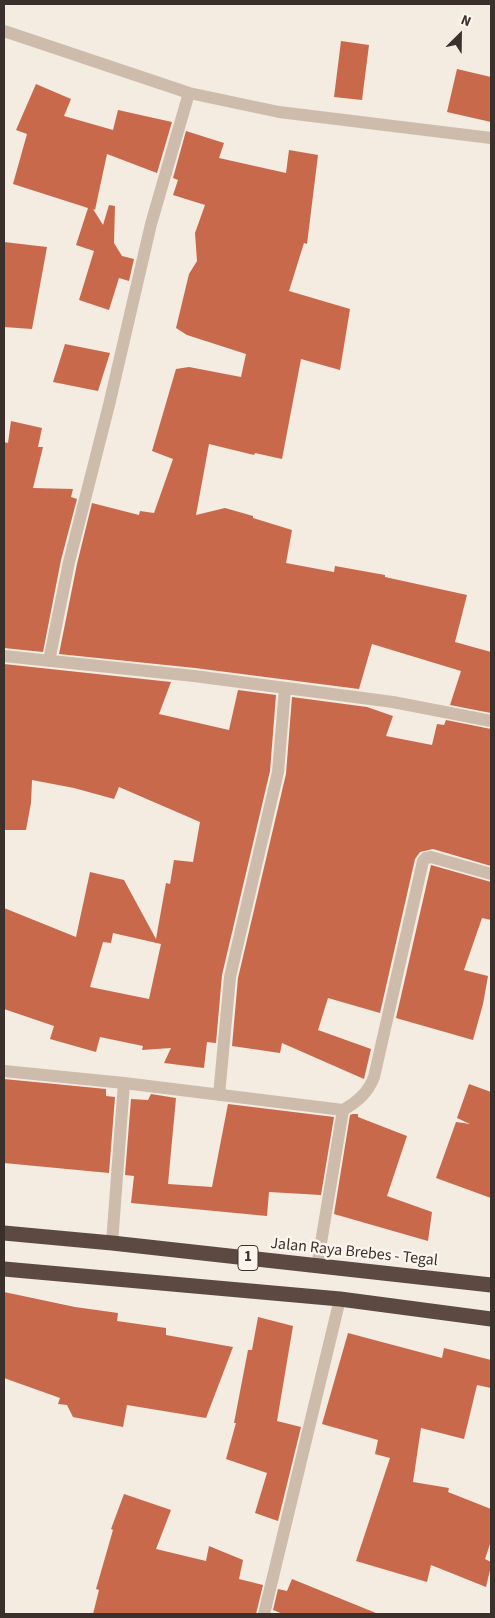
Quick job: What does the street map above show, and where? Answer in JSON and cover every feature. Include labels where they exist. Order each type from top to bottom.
[{"type":"highway","name":"Jalan Raya Brebes - Tegal","points":[[4,1233],[112,1243],[491,1286]]},
{"type":"highway","name":"1","points":[[4,1269],[340,1299],[491,1319]]},
{"type":"street","points":[[4,31],[189,93],[279,112],[491,138]]},
{"type":"street","points":[[49,661],[68,562],[109,405],[151,224],[189,93]]},
{"type":"street","points":[[4,656],[194,676],[393,702],[491,721]]},
{"type":"street","points":[[219,1095],[230,976],[278,772],[285,688]]},
{"type":"street","points":[[4,1071],[124,1083],[343,1110],[357,1103],[366,1092],[374,1077],[423,862],[426,858],[431,857],[491,874]]},
{"type":"street","points":[[112,1243],[124,1083]]},
{"type":"street","points":[[317,1267],[343,1110]]},
{"type":"street","points":[[264,1614],[340,1299]]},
{"type":"building","points":[[341,41],[369,45],[362,100],[334,97]]},
{"type":"building","points":[[457,69],[491,77],[491,122],[447,112]]},
{"type":"building","points":[[36,84],[71,99],[64,116],[113,130],[118,110],[172,122],[157,173],[107,154],[95,210],[93,209],[103,225],[109,205],[115,206],[114,243],[122,256],[134,259],[129,281],[119,278],[109,310],[79,300],[94,251],[76,245],[88,208],[13,184],[27,134],[16,130]]},
{"type":"building","points":[[186,131],[224,143],[219,158],[286,173],[289,150],[318,155],[307,244],[304,243],[289,291],[350,309],[340,370],[301,359],[282,459],[255,453],[254,455],[209,444],[196,515],[225,508],[292,530],[286,563],[334,572],[335,566],[385,575],[385,577],[467,595],[455,642],[491,652],[491,713],[450,705],[461,671],[372,644],[359,689],[195,668],[59,654],[77,564],[92,503],[139,515],[140,511],[154,513],[173,459],[152,451],[176,369],[189,367],[241,377],[246,354],[187,335],[176,328],[189,274],[197,261],[195,233],[205,205],[173,195],[178,180],[173,178]]},
{"type":"building","points":[[4,242],[47,247],[32,329],[4,327]]},
{"type":"building","points":[[65,344],[110,353],[98,391],[53,382]]},
{"type":"building","points":[[11,421],[42,428],[38,447],[43,447],[33,488],[73,489],[71,497],[77,499],[61,560],[43,652],[4,648],[4,442],[8,443]]},
{"type":"building","points":[[4,664],[171,682],[159,714],[229,730],[238,690],[276,695],[270,771],[222,975],[216,1043],[207,1042],[204,1068],[164,1063],[171,1048],[142,1050],[143,1046],[100,1037],[96,1052],[50,1039],[54,1026],[4,1009],[4,908],[76,937],[90,872],[124,880],[156,939],[166,883],[170,884],[174,860],[193,862],[200,822],[119,787],[114,799],[74,788],[32,780],[31,803],[26,830],[4,830]],"holes":[[[113,933],[161,944],[149,999],[90,987],[103,942],[111,943]]]},
{"type":"building","points":[[292,697],[367,707],[393,716],[386,736],[432,745],[437,724],[444,725],[446,720],[491,729],[491,866],[433,849],[420,852],[415,859],[380,1013],[328,998],[318,1030],[371,1049],[364,1079],[282,1043],[280,1053],[232,1046],[238,978],[286,774]]},
{"type":"building","points":[[431,865],[491,882],[491,920],[482,918],[464,970],[488,976],[483,1004],[473,1040],[396,1018]]},
{"type":"building","points":[[4,1079],[106,1089],[106,1096],[115,1097],[109,1173],[4,1163]]},
{"type":"building","points":[[469,1084],[491,1092],[491,1198],[436,1178],[456,1122],[470,1124],[457,1118]]},
{"type":"building","points":[[151,1094],[176,1098],[168,1184],[212,1187],[228,1104],[334,1117],[321,1195],[269,1192],[267,1216],[131,1203],[134,1176],[125,1175],[131,1099],[148,1100]]},
{"type":"building","points":[[358,1114],[358,1117],[407,1136],[387,1196],[432,1212],[428,1241],[334,1214],[350,1115]]},
{"type":"building","points":[[4,1292],[75,1307],[118,1313],[117,1321],[166,1328],[166,1335],[233,1347],[206,1418],[127,1405],[123,1427],[73,1417],[67,1405],[58,1404],[60,1398],[4,1378]]},
{"type":"building","points":[[258,1317],[293,1326],[277,1421],[301,1427],[278,1521],[255,1513],[267,1473],[226,1459],[236,1423],[234,1423],[248,1350],[252,1350]]},
{"type":"building","points":[[348,1333],[442,1358],[444,1348],[491,1360],[491,1388],[477,1385],[464,1439],[421,1428],[413,1482],[449,1488],[448,1492],[491,1509],[491,1541],[485,1559],[491,1562],[491,1566],[486,1587],[431,1565],[427,1582],[356,1561],[390,1458],[375,1454],[378,1440],[322,1424]]},
{"type":"building","points":[[124,1494],[171,1510],[156,1549],[206,1561],[209,1546],[243,1560],[239,1579],[263,1585],[256,1614],[93,1614],[99,1590],[96,1589],[113,1530],[111,1529]]},
{"type":"building","points":[[292,1579],[376,1614],[283,1614],[273,1610],[278,1589],[287,1591]]}]
